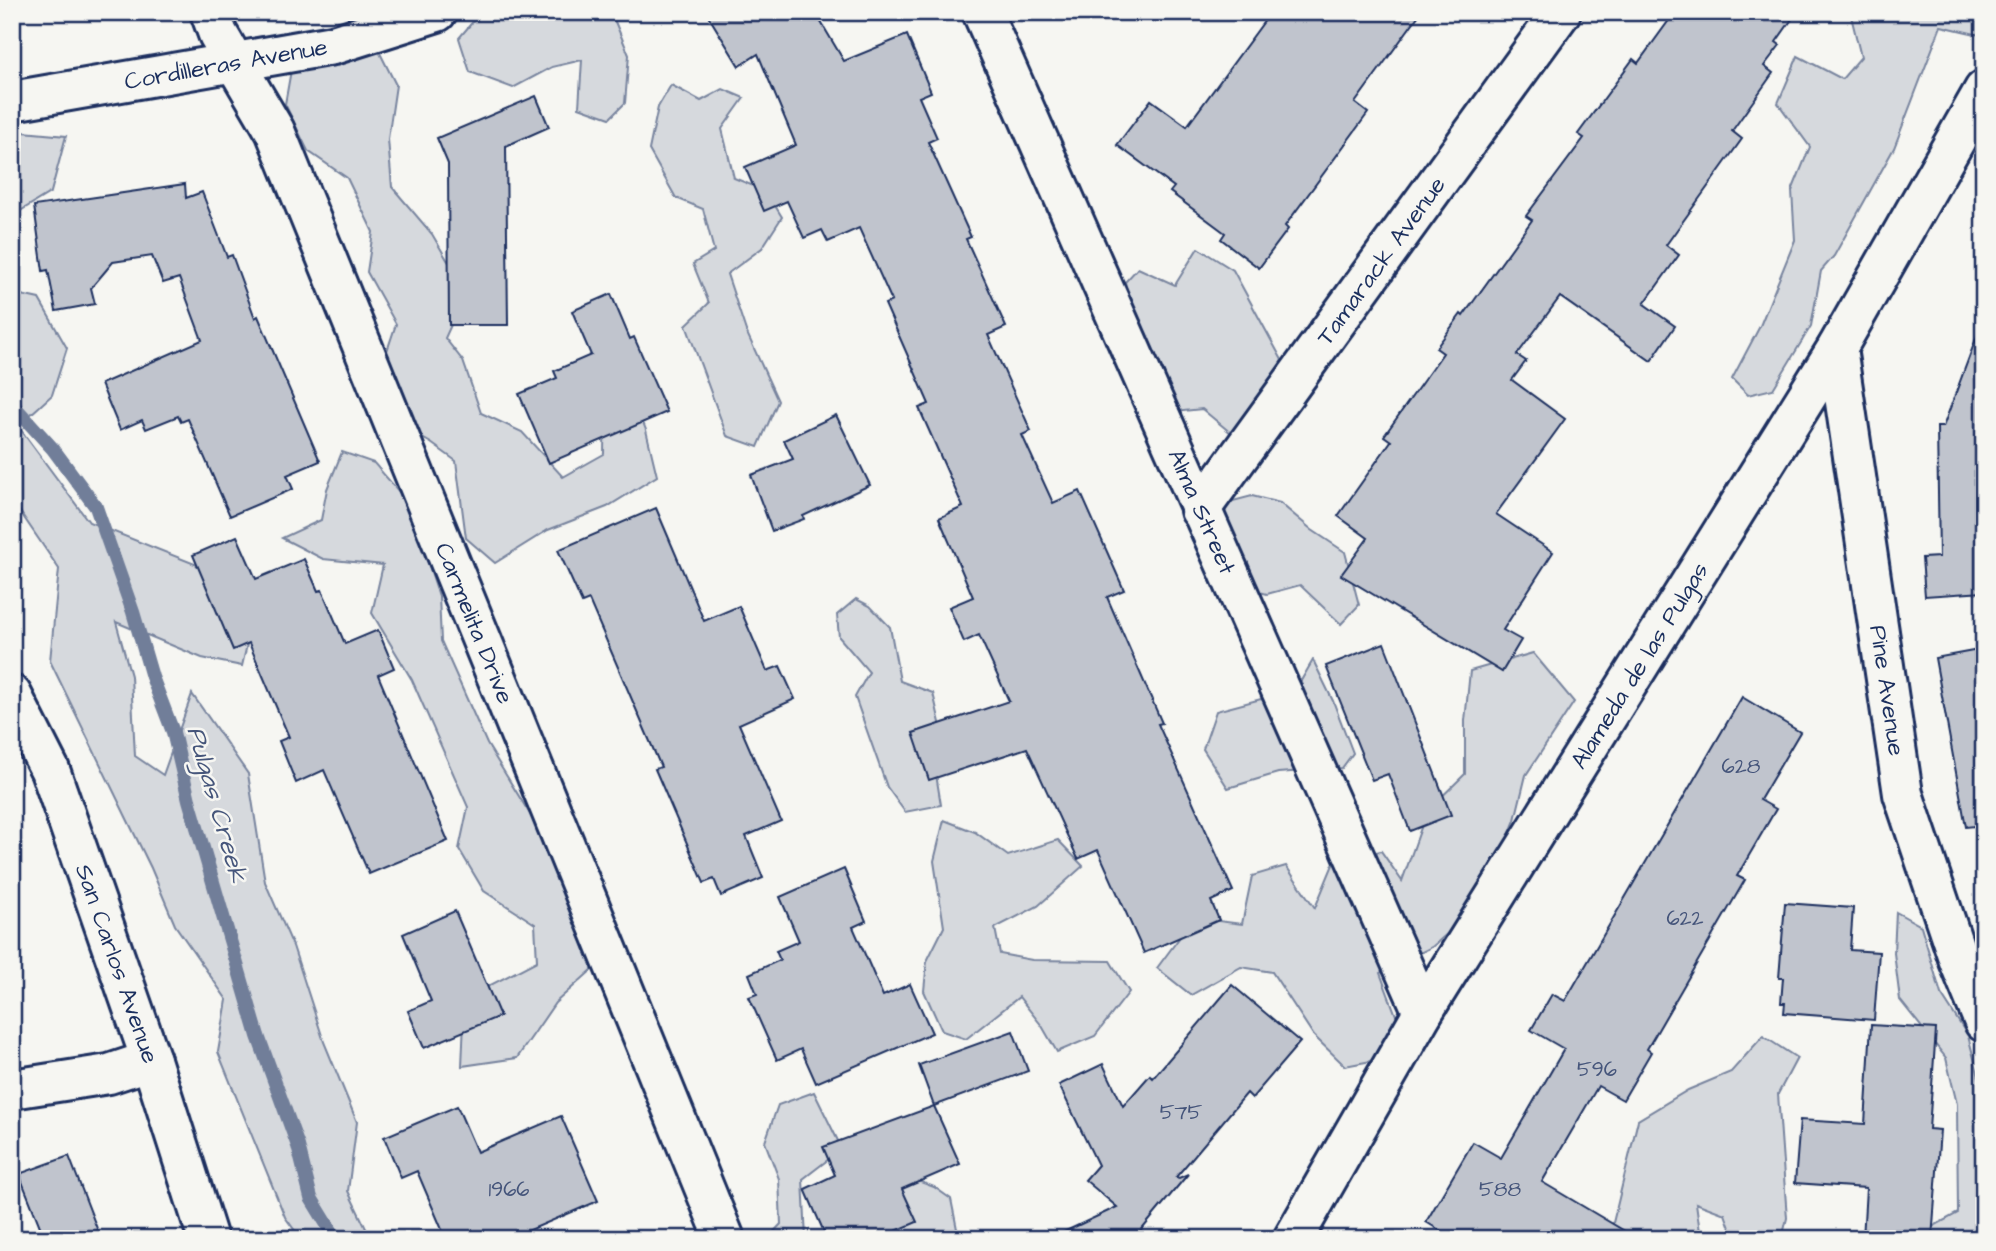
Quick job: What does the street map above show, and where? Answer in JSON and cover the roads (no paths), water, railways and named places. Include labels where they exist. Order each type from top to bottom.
[{"type":"street","name":"Carmelita Drive","points":[[210,12],[218,34],[275,131],[726,1239]]},
{"type":"street","name":"Cordilleras Avenue","points":[[12,101],[333,45],[438,12]]},
{"type":"street","name":"Alma Street","points":[[982,12],[1423,1012]]},
{"type":"street","name":"Tamarack Avenue","points":[[1200,510],[1561,12]]},
{"type":"street","name":"Alameda de las Pulgas","points":[[1293,1239],[1423,1012],[1837,348],[1984,90]]},
{"type":"street","name":"Pine Avenue","points":[[1837,348],[1903,794],[1959,961],[1984,1022]]},
{"type":"street","name":"San Carlos Avenue","points":[[12,695],[50,770],[151,1060],[208,1239]]},
{"type":"street","points":[[12,1089],[109,1074],[151,1060]]},
{"type":"waterway","name":"Pulgas Creek","points":[[12,404],[53,449],[96,507],[173,732],[189,800],[258,1036],[298,1146],[311,1198],[336,1239]]}]
